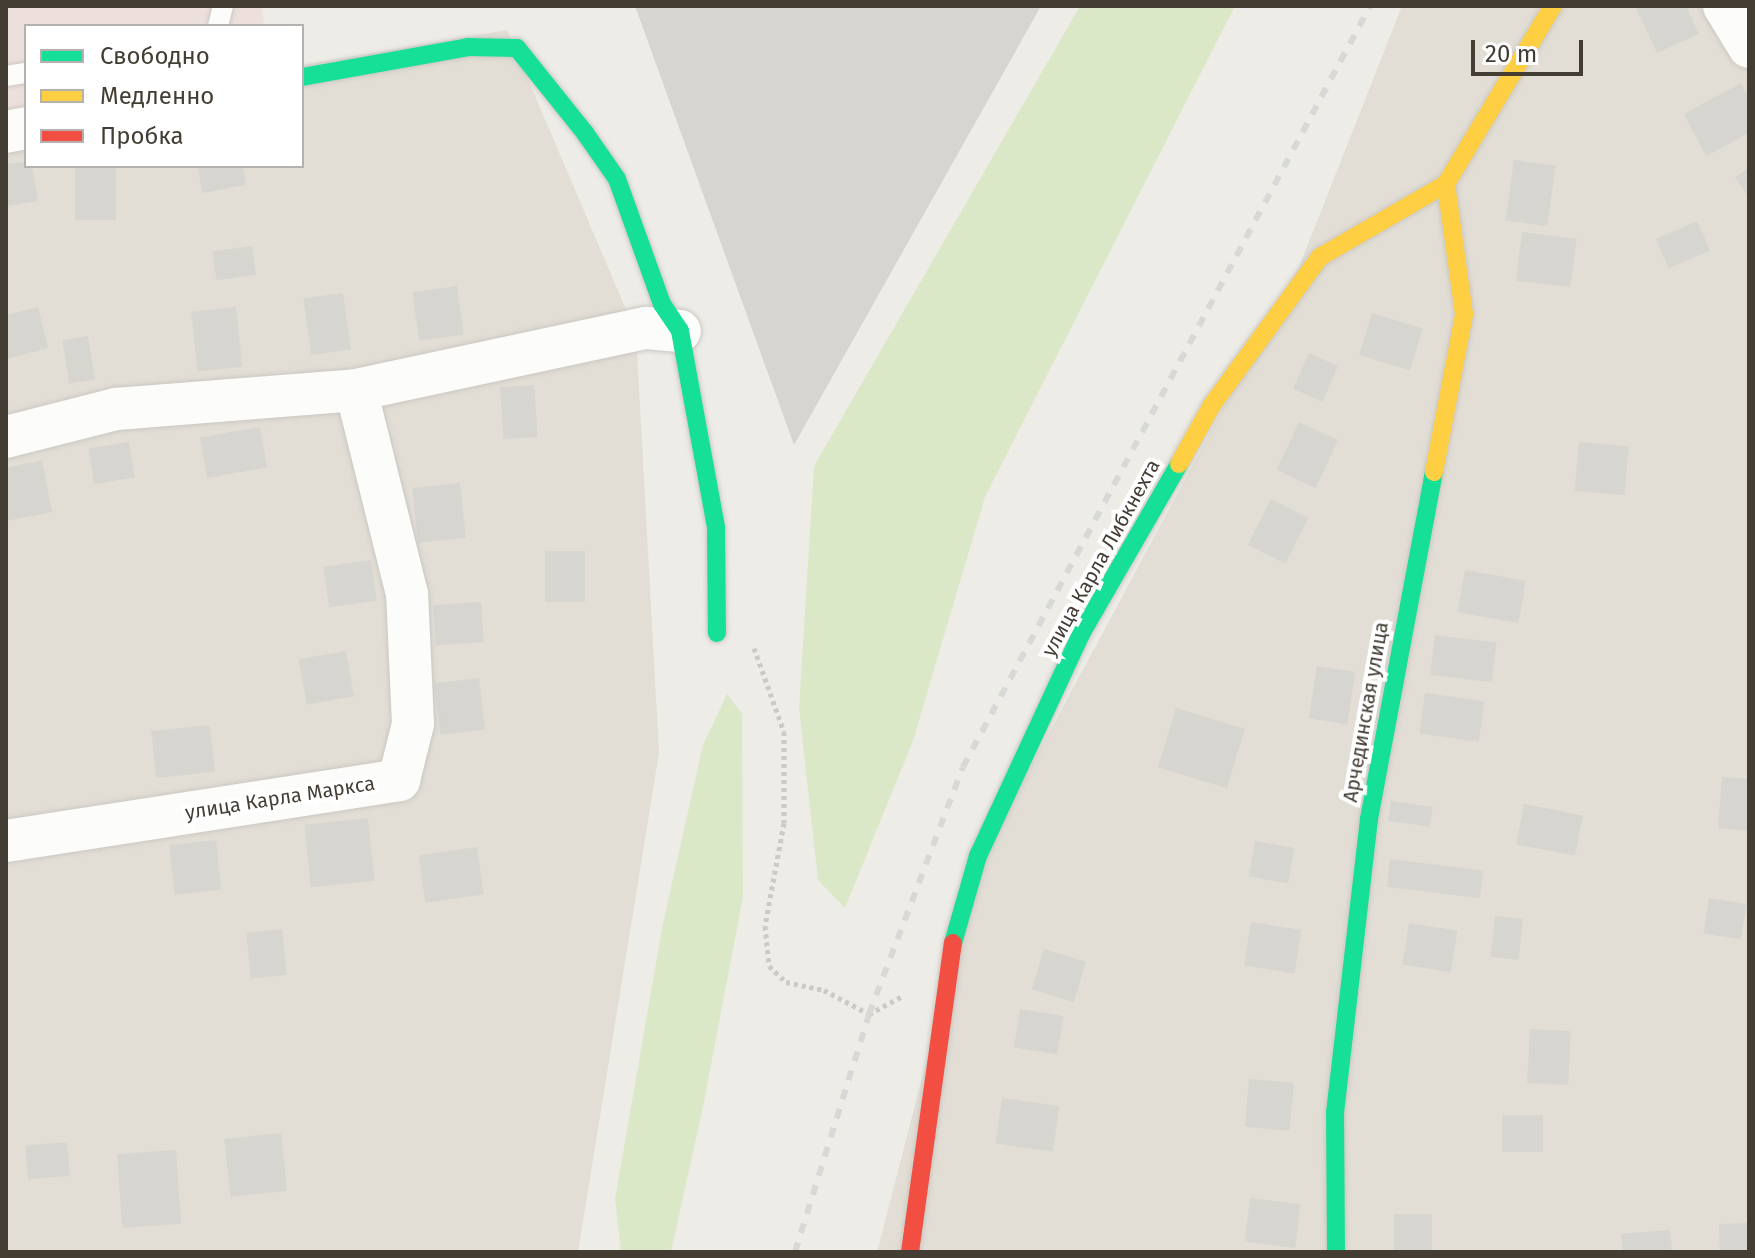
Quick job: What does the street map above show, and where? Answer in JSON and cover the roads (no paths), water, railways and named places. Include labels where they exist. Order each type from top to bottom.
[{"type":"street","name":"улица Карла Либкнехта","points":[[910,1252],[947,966],[978,856],[1081,634],[1212,405],[1320,257],[1446,184],[1553,6]]},
{"type":"street","points":[[1724,6],[1749,47]]},
{"type":"street","points":[[304,77],[468,47],[517,48],[617,179],[662,304],[680,331],[716,528],[717,633]]},
{"type":"street","name":"Арчединская улица","points":[[1336,1252],[1335,1113],[1369,819],[1464,314],[1446,184]]},
{"type":"street","points":[[6,437],[116,409],[356,390],[646,328],[680,331]]},
{"type":"street","name":"улица Карла Маркса","points":[[6,841],[399,780],[413,724],[407,594],[356,390]]},
{"type":"railway","points":[[795,1252],[869,1014],[963,767],[1370,6]]}]
